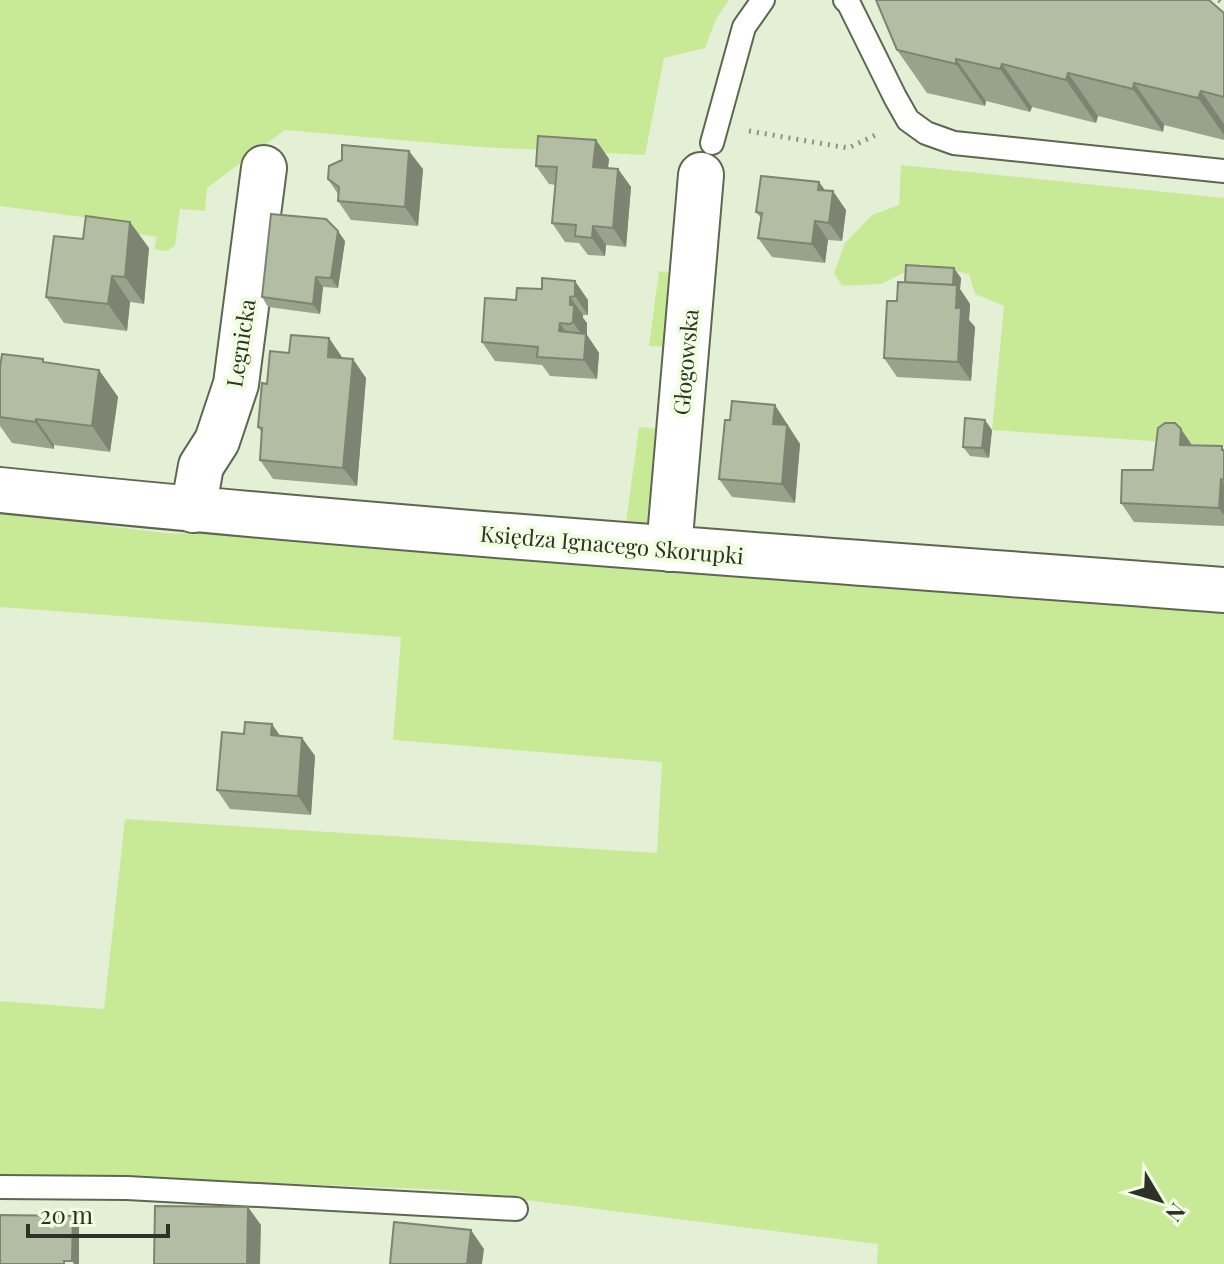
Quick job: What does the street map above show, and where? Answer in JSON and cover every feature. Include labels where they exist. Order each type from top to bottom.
[{"type":"street","name":"Głogowska","points":[[669,549],[710,148]]},
{"type":"street","name":"Legnicka","points":[[193,510],[201,466],[217,441],[236,384],[264,168]]},
{"type":"street","name":"Księdza Ignacego Skorupki","points":[[0,490],[193,510],[669,549],[1224,590]]},
{"type":"lane","points":[[710,148],[744,27],[763,0]]},
{"type":"lane","points":[[845,0],[908,120],[926,133],[954,143],[1224,171]]},
{"type":"lane","points":[[0,1187],[127,1188],[516,1209]]},
{"type":"path","points":[[1219,0],[1224,5]]},
{"type":"path","points":[[710,148],[848,148],[908,120]]},
{"type":"green space","points":[[0,0],[729,0],[716,19],[705,48],[664,58],[645,155],[480,147],[285,130],[207,188],[205,211],[180,209],[175,246],[167,251],[154,249],[157,237],[126,232],[126,223],[0,206]]},
{"type":"green space","points":[[901,165],[1224,198],[1224,446],[992,430],[1004,306],[975,294],[969,274],[921,264],[881,284],[842,286],[834,273],[845,243],[872,215],[899,205]]},
{"type":"green space","points":[[659,271],[679,274],[672,347],[649,346]]},
{"type":"green space","points":[[639,427],[662,429],[654,511],[649,521],[642,524],[626,522]]},
{"type":"green space","points":[[0,513],[165,533],[314,536],[1224,604],[1224,1264],[877,1264],[878,1244],[447,1190],[0,1175],[0,1001],[104,1009],[125,819],[657,853],[662,762],[393,740],[401,637],[0,607]]},
{"type":"building","points":[[876,0],[1209,0],[1224,13],[1224,97],[1201,91],[1198,98],[1134,83],[1133,89],[1068,73],[1066,80],[1002,64],[1000,69],[956,59],[956,64],[897,50]]},
{"type":"building","points":[[538,136],[596,140],[593,167],[618,169],[613,228],[593,226],[592,238],[575,236],[576,225],[552,223],[557,167],[536,166]]},
{"type":"building","points":[[342,145],[409,151],[405,207],[338,201],[339,187],[328,179],[329,166],[342,160]]},
{"type":"building","points":[[761,176],[819,182],[818,190],[833,191],[829,223],[815,221],[812,244],[758,238],[762,213],[756,212]]},
{"type":"building","points":[[271,214],[326,219],[338,231],[331,278],[316,277],[313,304],[262,297]]},
{"type":"building","points":[[86,216],[130,222],[125,277],[112,276],[108,304],[46,297],[54,236],[83,239]]},
{"type":"building","points":[[906,265],[954,268],[953,285],[905,282]]},
{"type":"building","points":[[542,278],[575,281],[575,296],[570,297],[570,305],[574,305],[573,322],[560,323],[559,331],[586,334],[584,360],[537,357],[538,347],[482,342],[485,298],[516,300],[517,288],[542,289]]},
{"type":"building","points":[[898,282],[957,285],[956,308],[961,308],[958,362],[884,358],[887,301],[897,301]]},
{"type":"building","points":[[291,335],[329,338],[328,357],[353,359],[343,468],[260,460],[262,428],[258,427],[262,383],[267,384],[270,351],[289,353]]},
{"type":"building","points":[[2,354],[99,370],[92,426],[0,417]]},
{"type":"building","points":[[732,401],[775,405],[773,424],[787,425],[782,484],[719,479],[725,420],[730,420]]},
{"type":"building","points":[[965,418],[985,420],[982,448],[963,447]]},
{"type":"building","points":[[1165,423],[1175,423],[1181,429],[1180,445],[1222,446],[1224,480],[1221,479],[1219,508],[1121,503],[1122,470],[1153,470],[1158,428]]},
{"type":"building","points":[[245,722],[272,724],[271,735],[302,738],[298,796],[217,790],[222,732],[244,734]]},
{"type":"building","points":[[155,1206],[248,1207],[247,1264],[154,1264]]},
{"type":"building","points":[[0,1215],[73,1216],[72,1261],[64,1261],[64,1264],[0,1264]]},
{"type":"building","points":[[394,1222],[471,1230],[467,1264],[390,1264]]}]
